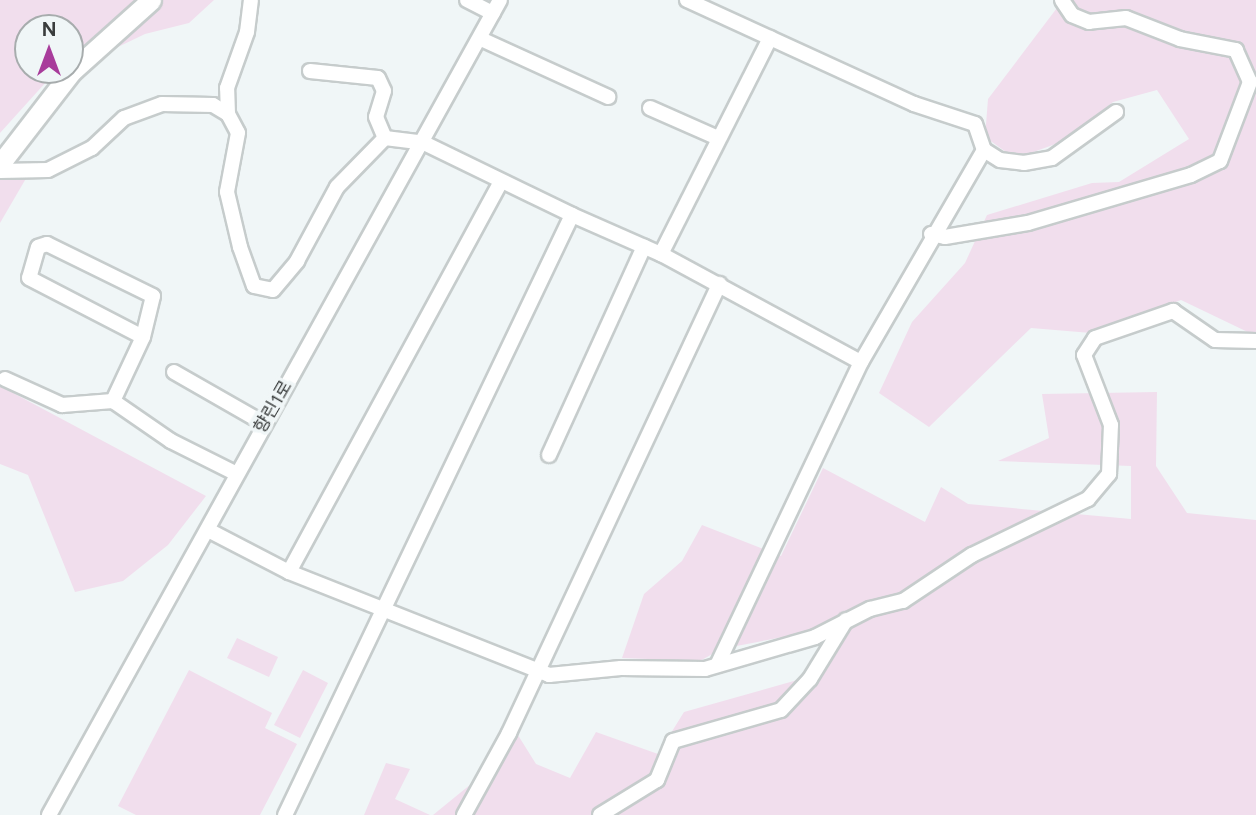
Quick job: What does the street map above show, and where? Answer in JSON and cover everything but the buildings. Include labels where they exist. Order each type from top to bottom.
[{"type":"street","points":[[0,164],[72,71],[151,0]]},
{"type":"street","points":[[251,0],[247,32],[227,88],[228,114],[239,133],[227,192],[230,214],[254,286],[273,290],[297,261],[337,187],[385,138]]},
{"type":"street","points":[[467,0],[496,7]]},
{"type":"street","points":[[931,234],[946,237],[1028,223],[1191,175],[1220,160],[1250,82],[1236,50],[1180,39],[1133,19],[1089,22],[1072,15],[1062,0]]},
{"type":"street","points":[[695,1],[914,104],[975,124],[984,150],[1000,160],[1024,163],[1052,158],[1116,112]]},
{"type":"street","name":"향린1로","points":[[49,815],[208,530],[235,473],[424,143],[496,7]]},
{"type":"street","points":[[661,254],[770,38]]},
{"type":"street","points":[[481,39],[608,97]]},
{"type":"street","points":[[310,71],[378,78],[384,91],[376,117],[385,138]]},
{"type":"street","points":[[0,171],[48,170],[92,148],[124,118],[162,104],[213,105],[228,114]]},
{"type":"street","points":[[650,108],[718,138]]},
{"type":"street","points":[[385,138],[424,143],[500,183],[661,254],[861,362]]},
{"type":"street","points":[[717,665],[861,362],[931,234],[984,150]]},
{"type":"street","points":[[289,572],[500,183]]},
{"type":"street","points":[[285,815],[572,215]]},
{"type":"street","points":[[113,401],[143,337],[153,296],[47,244],[38,247],[29,278],[143,337]]},
{"type":"street","points":[[549,455],[645,247]]},
{"type":"street","points":[[464,815],[719,284]]},
{"type":"street","points":[[208,530],[289,572],[549,675],[717,665],[815,638],[846,619],[903,601],[972,555],[1088,499],[1109,474],[1111,425],[1084,355],[1095,338],[1173,311],[1214,340],[1256,341]]},
{"type":"street","points":[[174,372],[263,423]]},
{"type":"street","points":[[5,379],[62,405],[113,401],[171,441],[235,473]]},
{"type":"street","points":[[600,815],[657,780],[673,741],[780,710],[810,680],[846,619]]},
{"type":"shaded area","points":[[0,0],[214,0],[189,23],[145,34],[84,63],[84,14],[14,14],[14,84],[44,84],[0,133]]},
{"type":"shaded area","points":[[1063,0],[1256,0],[1256,336],[1181,300],[1091,333],[1031,328],[929,427],[879,393],[912,322],[965,263],[987,215],[1092,183],[1119,182],[1189,139],[1157,90],[1113,102],[1061,142],[1028,154],[1006,152],[985,137],[988,99]]},
{"type":"shaded area","points":[[0,157],[28,175],[0,223]]},
{"type":"shaded area","points":[[0,386],[206,496],[168,545],[123,581],[75,592],[28,475],[0,464]]},
{"type":"shaded area","points":[[1157,392],[1156,466],[1187,513],[1256,520],[1256,815],[433,815],[471,784],[511,724],[536,764],[570,778],[596,732],[658,754],[684,712],[822,673],[851,624],[721,649],[700,661],[622,658],[644,594],[682,561],[702,525],[781,556],[823,468],[925,522],[941,487],[968,504],[1131,519],[1131,466],[998,461],[1049,438],[1042,394]]},
{"type":"shaded area","points":[[237,638],[278,657],[269,677],[227,658]]},
{"type":"shaded area","points":[[189,670],[272,713],[265,728],[297,744],[260,815],[136,815],[118,806]]},
{"type":"shaded area","points":[[303,670],[328,683],[300,738],[274,725]]},
{"type":"shaded area","points":[[386,763],[410,769],[395,799],[430,815],[364,815]]}]
